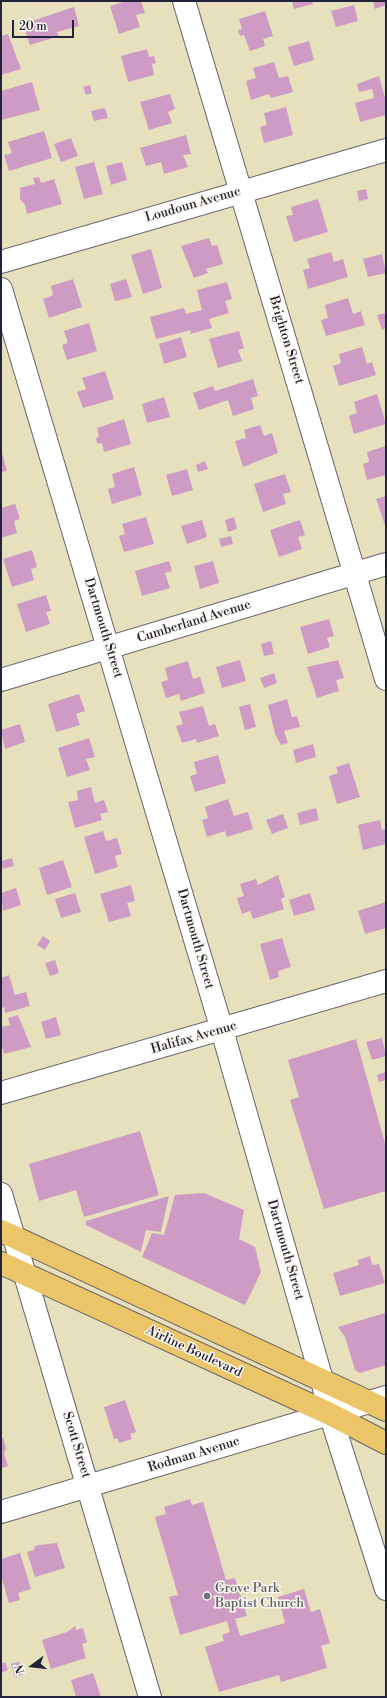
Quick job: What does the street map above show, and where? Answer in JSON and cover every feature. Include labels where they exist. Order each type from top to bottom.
[{"type":"main road","points":[[8,1234],[322,1380],[380,1403]]},
{"type":"main road","name":"Airline Boulevard","points":[[1,1263],[330,1414],[386,1443]]},
{"type":"street","name":"Brighton Street","points":[[184,1],[386,679]]},
{"type":"street","name":"Loudoun Avenue","points":[[1,262],[386,150]]},
{"type":"street","name":"Dartmouth Street","points":[[1,289],[222,1030],[322,1380],[330,1414],[386,1589]]},
{"type":"street","name":"Cumberland Avenue","points":[[1,680],[386,564]]},
{"type":"street","name":"Halifax Avenue","points":[[1,1093],[222,1030],[386,981]]},
{"type":"street","name":"Scott Street","points":[[1,1194],[8,1234],[25,1274],[150,1697]]},
{"type":"street","name":"Rodman Avenue","points":[[1,1512],[330,1414],[380,1403]]},
{"type":"building","points":[[126,1],[141,1],[145,13],[136,15],[140,27],[119,34],[110,6]]},
{"type":"building","points":[[292,1],[312,1],[313,4],[294,9]]},
{"type":"building","points":[[373,1],[386,1],[386,5],[375,9]]},
{"type":"building","points":[[354,5],[358,21],[336,27],[331,11]]},
{"type":"building","points":[[74,7],[79,26],[57,32],[59,36],[30,45],[23,24]]},
{"type":"building","points":[[265,11],[273,36],[263,39],[265,46],[250,51],[244,35],[240,36],[238,30],[242,29],[239,19]]},
{"type":"building","points":[[8,34],[21,69],[1,75],[1,36]]},
{"type":"building","points":[[309,41],[314,60],[294,66],[288,47]]},
{"type":"building","points":[[147,49],[149,57],[154,56],[156,63],[152,64],[154,75],[128,82],[121,56]]},
{"type":"building","points":[[274,62],[279,78],[288,76],[293,92],[271,98],[269,94],[251,100],[246,81],[256,78],[253,68]]},
{"type":"building","points":[[379,76],[386,101],[386,115],[360,122],[355,103],[374,98],[372,89],[359,92],[357,84]]},
{"type":"building","points":[[32,82],[40,110],[1,120],[1,91]]},
{"type":"building","points":[[90,85],[92,93],[86,95],[83,87]]},
{"type":"building","points":[[170,94],[175,109],[168,112],[172,123],[149,130],[140,102]]},
{"type":"building","points":[[286,107],[293,135],[264,143],[260,127],[267,125],[264,113]]},
{"type":"building","points":[[105,108],[108,118],[94,121],[91,111]]},
{"type":"building","points":[[44,131],[52,158],[9,171],[4,155],[12,153],[8,142]]},
{"type":"building","points":[[186,135],[191,154],[183,155],[188,167],[164,174],[161,162],[146,166],[140,148]]},
{"type":"building","points":[[71,138],[78,156],[61,162],[54,144]]},
{"type":"building","points":[[94,162],[103,194],[84,199],[75,167]]},
{"type":"building","points":[[122,162],[127,180],[111,185],[106,166]]},
{"type":"building","points":[[39,177],[41,183],[54,179],[62,204],[27,214],[25,205],[20,199],[20,188],[35,184],[33,178]]},
{"type":"building","points":[[366,189],[368,199],[359,201],[357,191]]},
{"type":"building","points":[[318,199],[328,232],[294,242],[286,216],[293,215],[291,207]]},
{"type":"building","points":[[209,238],[212,246],[217,245],[223,264],[206,269],[208,273],[194,278],[181,246]]},
{"type":"building","points":[[151,249],[162,288],[143,294],[131,255]]},
{"type":"building","points":[[331,252],[334,262],[343,259],[348,277],[308,289],[303,270],[310,268],[307,259]]},
{"type":"building","points":[[382,254],[386,273],[368,277],[363,259]]},
{"type":"building","points":[[73,279],[82,307],[49,318],[43,299],[53,295],[51,286]]},
{"type":"building","points":[[126,279],[132,297],[115,301],[110,284]]},
{"type":"building","points":[[227,282],[232,299],[225,301],[229,313],[209,319],[212,328],[190,334],[191,330],[156,339],[150,317],[184,308],[186,314],[202,310],[197,290]]},
{"type":"building","points":[[348,298],[353,314],[361,311],[365,325],[326,336],[321,320],[328,318],[325,305]]},
{"type":"building","points":[[386,313],[386,328],[382,330],[377,315]]},
{"type":"building","points":[[89,323],[97,351],[67,360],[62,345],[68,343],[64,331]]},
{"type":"building","points":[[239,331],[244,348],[238,350],[242,361],[218,368],[209,339]]},
{"type":"building","points":[[181,337],[187,357],[164,364],[159,344]]},
{"type":"building","points":[[362,347],[367,364],[372,362],[376,375],[339,386],[333,366],[341,363],[339,354]]},
{"type":"building","points":[[105,371],[114,399],[83,408],[77,392],[86,389],[82,378]]},
{"type":"building","points":[[253,379],[258,396],[251,398],[254,409],[233,416],[228,400],[199,410],[193,393],[213,386],[215,391]]},
{"type":"building","points":[[377,394],[386,424],[354,434],[349,416],[357,413],[354,402]]},
{"type":"building","points":[[164,397],[170,417],[147,423],[142,404]]},
{"type":"building","points":[[124,419],[131,444],[104,452],[102,443],[97,444],[96,438],[99,437],[97,428]]},
{"type":"building","points":[[260,425],[264,436],[272,433],[278,453],[243,467],[235,441],[246,438],[244,430]]},
{"type":"building","points":[[386,446],[386,475],[367,480],[363,464],[369,462],[367,452]]},
{"type":"building","points":[[2,453],[7,471],[1,472],[1,454]]},
{"type":"building","points":[[205,461],[208,469],[198,472],[196,465]]},
{"type":"building","points":[[134,467],[142,495],[112,504],[108,489],[115,487],[112,474]]},
{"type":"building","points":[[187,469],[193,490],[172,496],[166,475]]},
{"type":"building","points":[[285,474],[291,492],[283,494],[286,504],[263,512],[254,484]]},
{"type":"building","points":[[386,496],[386,528],[376,499]]},
{"type":"building","points":[[15,504],[20,519],[14,521],[17,533],[1,538],[1,508]]},
{"type":"building","points":[[146,517],[154,544],[124,552],[119,536],[125,534],[122,524]]},
{"type":"building","points":[[234,517],[237,529],[228,532],[225,520]]},
{"type":"building","points":[[202,520],[207,537],[187,544],[181,526]]},
{"type":"building","points":[[300,520],[305,535],[298,537],[302,549],[279,557],[270,530]]},
{"type":"building","points":[[231,536],[233,544],[221,547],[219,539]]},
{"type":"building","points":[[32,550],[37,567],[31,569],[34,580],[12,587],[3,559]]},
{"type":"building","points":[[169,561],[172,571],[165,573],[170,588],[142,596],[135,571]]},
{"type":"building","points":[[213,561],[219,583],[200,589],[194,566]]},
{"type":"building","points":[[46,595],[51,611],[46,612],[50,624],[26,632],[17,604]]},
{"type":"building","points":[[329,619],[334,636],[327,638],[330,647],[308,654],[300,627]]},
{"type":"building","points":[[271,641],[274,654],[264,656],[261,644]]},
{"type":"building","points":[[240,660],[246,681],[222,688],[216,667]]},
{"type":"building","points":[[338,660],[344,678],[336,680],[339,691],[317,698],[307,667]]},
{"type":"building","points":[[188,661],[193,679],[200,677],[205,693],[181,701],[179,694],[166,698],[161,682],[168,680],[165,668]]},
{"type":"building","points":[[274,673],[277,683],[264,688],[260,678]]},
{"type":"building","points":[[79,694],[85,711],[76,714],[80,725],[56,732],[48,704]]},
{"type":"building","points":[[287,699],[292,717],[297,716],[300,727],[284,731],[288,743],[281,745],[275,734],[268,705]]},
{"type":"building","points":[[250,704],[256,727],[245,730],[239,707]]},
{"type":"building","points":[[203,706],[209,726],[215,724],[219,736],[197,743],[196,739],[182,743],[176,726],[183,724],[179,712]]},
{"type":"building","points":[[20,724],[25,742],[5,749],[1,730]]},
{"type":"building","points":[[89,738],[95,757],[86,759],[90,770],[67,777],[58,748]]},
{"type":"building","points":[[313,744],[316,757],[296,763],[293,750]]},
{"type":"building","points":[[218,755],[226,783],[195,792],[190,776],[197,774],[194,762]]},
{"type":"building","points":[[349,763],[360,797],[337,804],[329,776],[338,773],[336,767]]},
{"type":"building","points":[[91,787],[95,803],[104,800],[108,812],[100,814],[102,820],[75,828],[68,802],[78,800],[77,791]]},
{"type":"building","points":[[228,799],[234,816],[248,812],[253,829],[227,837],[225,831],[207,837],[202,820],[208,818],[205,807]]},
{"type":"building","points":[[316,808],[319,820],[300,825],[297,813]]},
{"type":"building","points":[[283,814],[288,828],[272,834],[266,820]]},
{"type":"building","points":[[380,820],[382,830],[386,829],[386,844],[363,850],[358,825]]},
{"type":"building","points":[[103,831],[106,841],[117,838],[122,854],[115,856],[118,867],[95,874],[84,837]]},
{"type":"building","points":[[12,858],[14,866],[3,869],[1,861]]},
{"type":"building","points":[[63,860],[72,887],[47,895],[39,868]]},
{"type":"building","points":[[278,875],[285,897],[281,899],[284,909],[253,919],[250,911],[242,914],[237,898],[244,896],[240,884],[256,879],[258,885]]},
{"type":"building","points":[[131,885],[135,901],[127,903],[131,916],[109,922],[100,894]]},
{"type":"building","points":[[16,888],[21,905],[3,911],[1,893]]},
{"type":"building","points":[[75,893],[81,912],[61,918],[55,899]]},
{"type":"building","points":[[310,893],[315,910],[294,916],[289,900]]},
{"type":"building","points":[[386,902],[386,928],[365,934],[358,911]]},
{"type":"building","points":[[43,936],[50,941],[45,950],[37,945]]},
{"type":"building","points":[[282,938],[291,967],[278,971],[279,977],[270,980],[260,944]]},
{"type":"building","points":[[55,960],[59,973],[50,976],[45,963]]},
{"type":"building","points":[[9,975],[15,995],[26,992],[30,1006],[5,1013],[4,1007],[1,1008],[1,978]]},
{"type":"building","points":[[18,1015],[31,1047],[4,1054],[1,1042],[1,1027],[10,1025],[8,1018]]},
{"type":"building","points":[[56,1017],[61,1035],[46,1039],[41,1022]]},
{"type":"building","points":[[382,1038],[386,1056],[372,1060],[366,1042]]},
{"type":"building","points":[[356,1039],[386,1147],[386,1191],[324,1209],[290,1100],[299,1097],[288,1060]]},
{"type":"building","points":[[386,1072],[386,1080],[379,1082],[377,1075]]},
{"type":"building","points":[[140,1131],[159,1195],[84,1217],[76,1190],[39,1201],[29,1164]]},
{"type":"building","points":[[204,1193],[244,1210],[239,1239],[255,1247],[261,1272],[245,1305],[142,1257],[152,1233],[164,1235],[175,1195]]},
{"type":"building","points":[[169,1196],[161,1232],[146,1230],[141,1252],[86,1225],[86,1221]]},
{"type":"building","points":[[370,1256],[372,1265],[379,1264],[385,1283],[340,1296],[333,1273],[359,1265],[358,1260]]},
{"type":"building","points":[[385,1313],[386,1365],[360,1373],[355,1370],[345,1337],[338,1327]]},
{"type":"building","points":[[125,1400],[136,1432],[130,1434],[132,1439],[119,1443],[118,1438],[114,1439],[104,1407]]},
{"type":"building","points":[[1,1437],[3,1438],[6,1448],[4,1454],[8,1466],[1,1468]]},
{"type":"building","name":"Grove Park Baptist Church","points":[[190,1499],[192,1505],[203,1502],[226,1580],[235,1578],[247,1616],[235,1619],[240,1636],[285,1623],[278,1597],[304,1589],[311,1612],[320,1609],[330,1643],[321,1646],[327,1668],[281,1682],[279,1675],[219,1692],[205,1647],[224,1641],[222,1635],[230,1632],[227,1621],[180,1635],[169,1597],[178,1595],[155,1517],[166,1514],[164,1507]]},
{"type":"building","points":[[57,1543],[65,1568],[35,1577],[27,1552],[34,1550],[35,1546]]},
{"type":"building","points":[[20,1553],[31,1589],[18,1593],[20,1600],[9,1603],[1,1576],[1,1559]]},
{"type":"building","points":[[75,1626],[76,1630],[83,1628],[87,1642],[82,1644],[86,1658],[51,1669],[42,1640],[67,1632]]},
{"type":"building","points":[[5,1662],[8,1670],[1,1673],[1,1664]]},
{"type":"building","points":[[19,1662],[23,1674],[15,1677],[11,1664]]},
{"type":"building","points":[[93,1673],[101,1697],[76,1697],[71,1680]]},
{"type":"place","name":"Grove Park Baptist Church","points":[[207,1596]]}]
